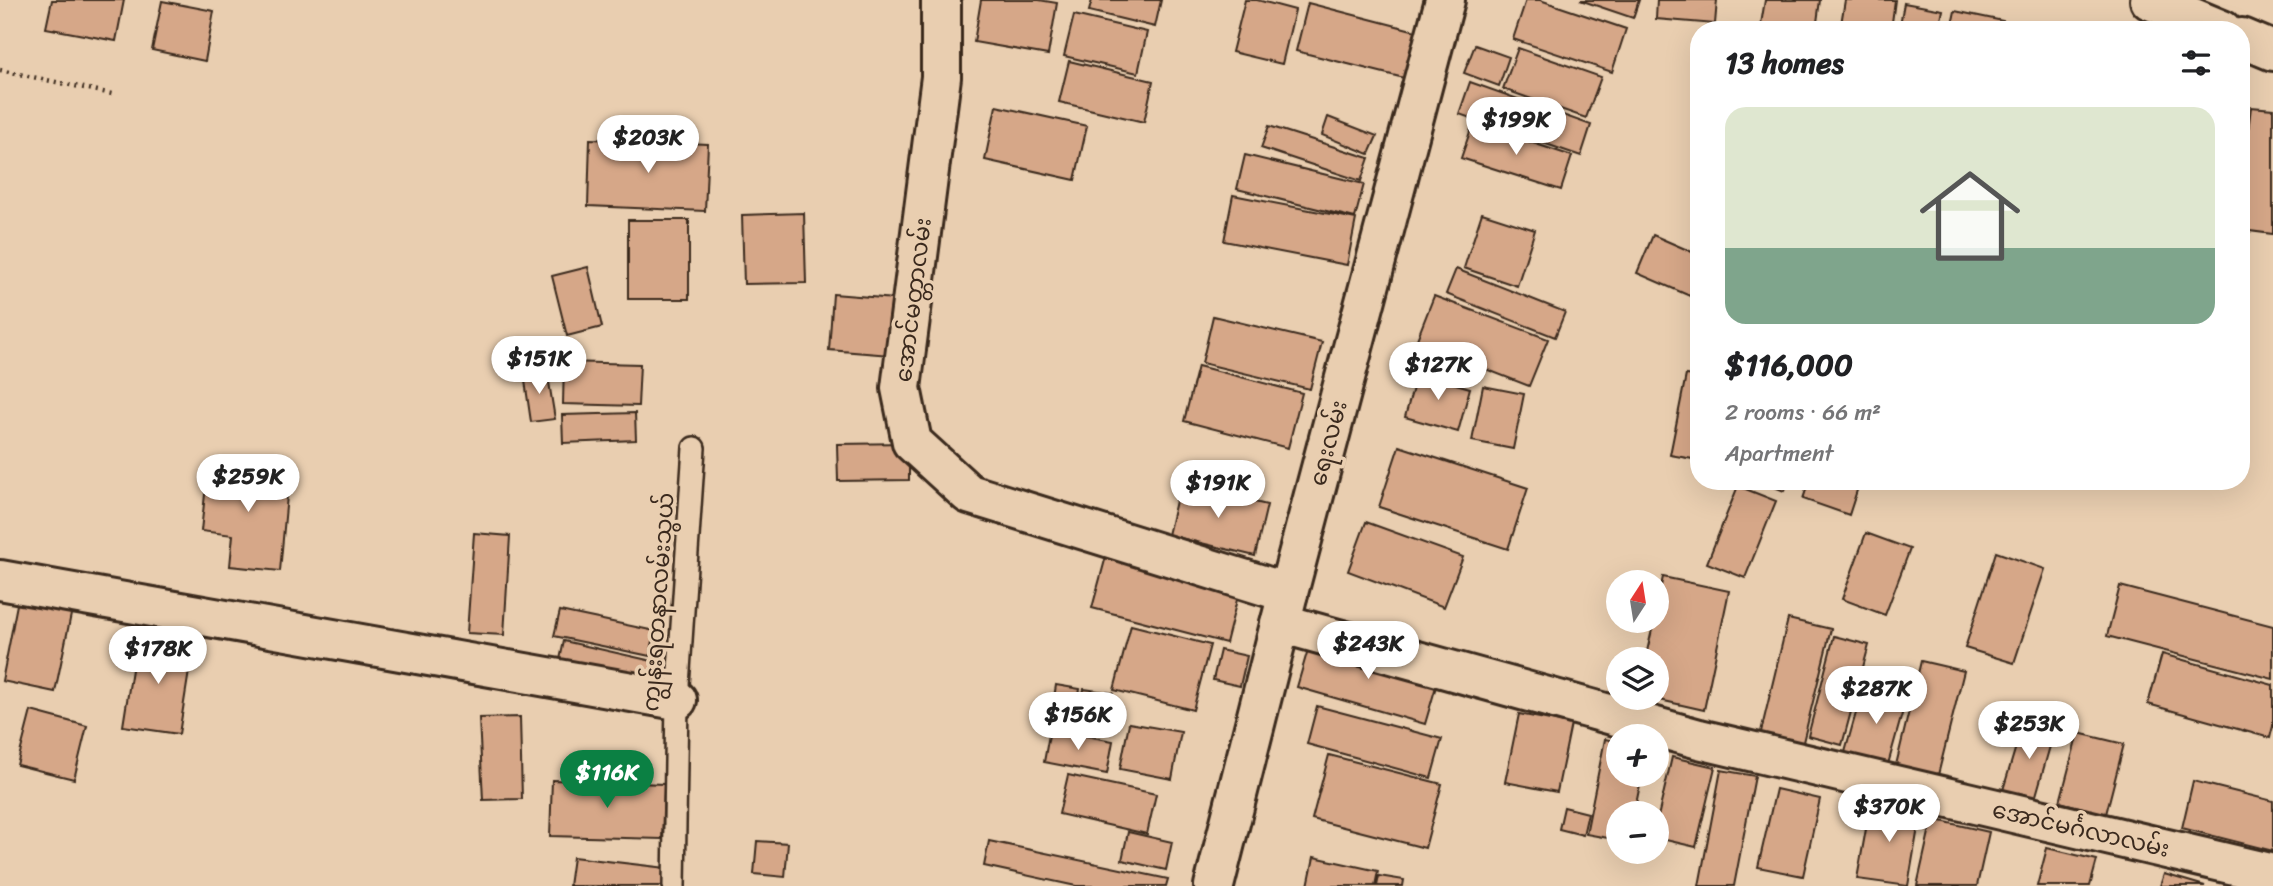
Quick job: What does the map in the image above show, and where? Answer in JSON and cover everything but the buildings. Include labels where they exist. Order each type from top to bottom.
[{"type":"street","name":"အောင်မတ္တာလမ်း","points":[[941,0],[941,77],[901,388],[912,442],[969,494],[1284,608]]},
{"type":"street","name":"ရေးလမ်း","points":[[1214,886],[1284,608],[1445,0]]},
{"type":"street","points":[[2150,0],[2200,21]]},
{"type":"street","points":[[2250,41],[2273,51]]},
{"type":"street","points":[[0,580],[677,700]]},
{"type":"street","name":"အောင်မင်္ဂလာလမ်း","points":[[1284,608],[1699,739],[2273,874]]},
{"type":"lane","name":"ကျွန်းရတနာလမ်းသွယ်","points":[[674,886],[677,700],[694,448]]},
{"type":"path","points":[[0,70],[112,94]]}]
